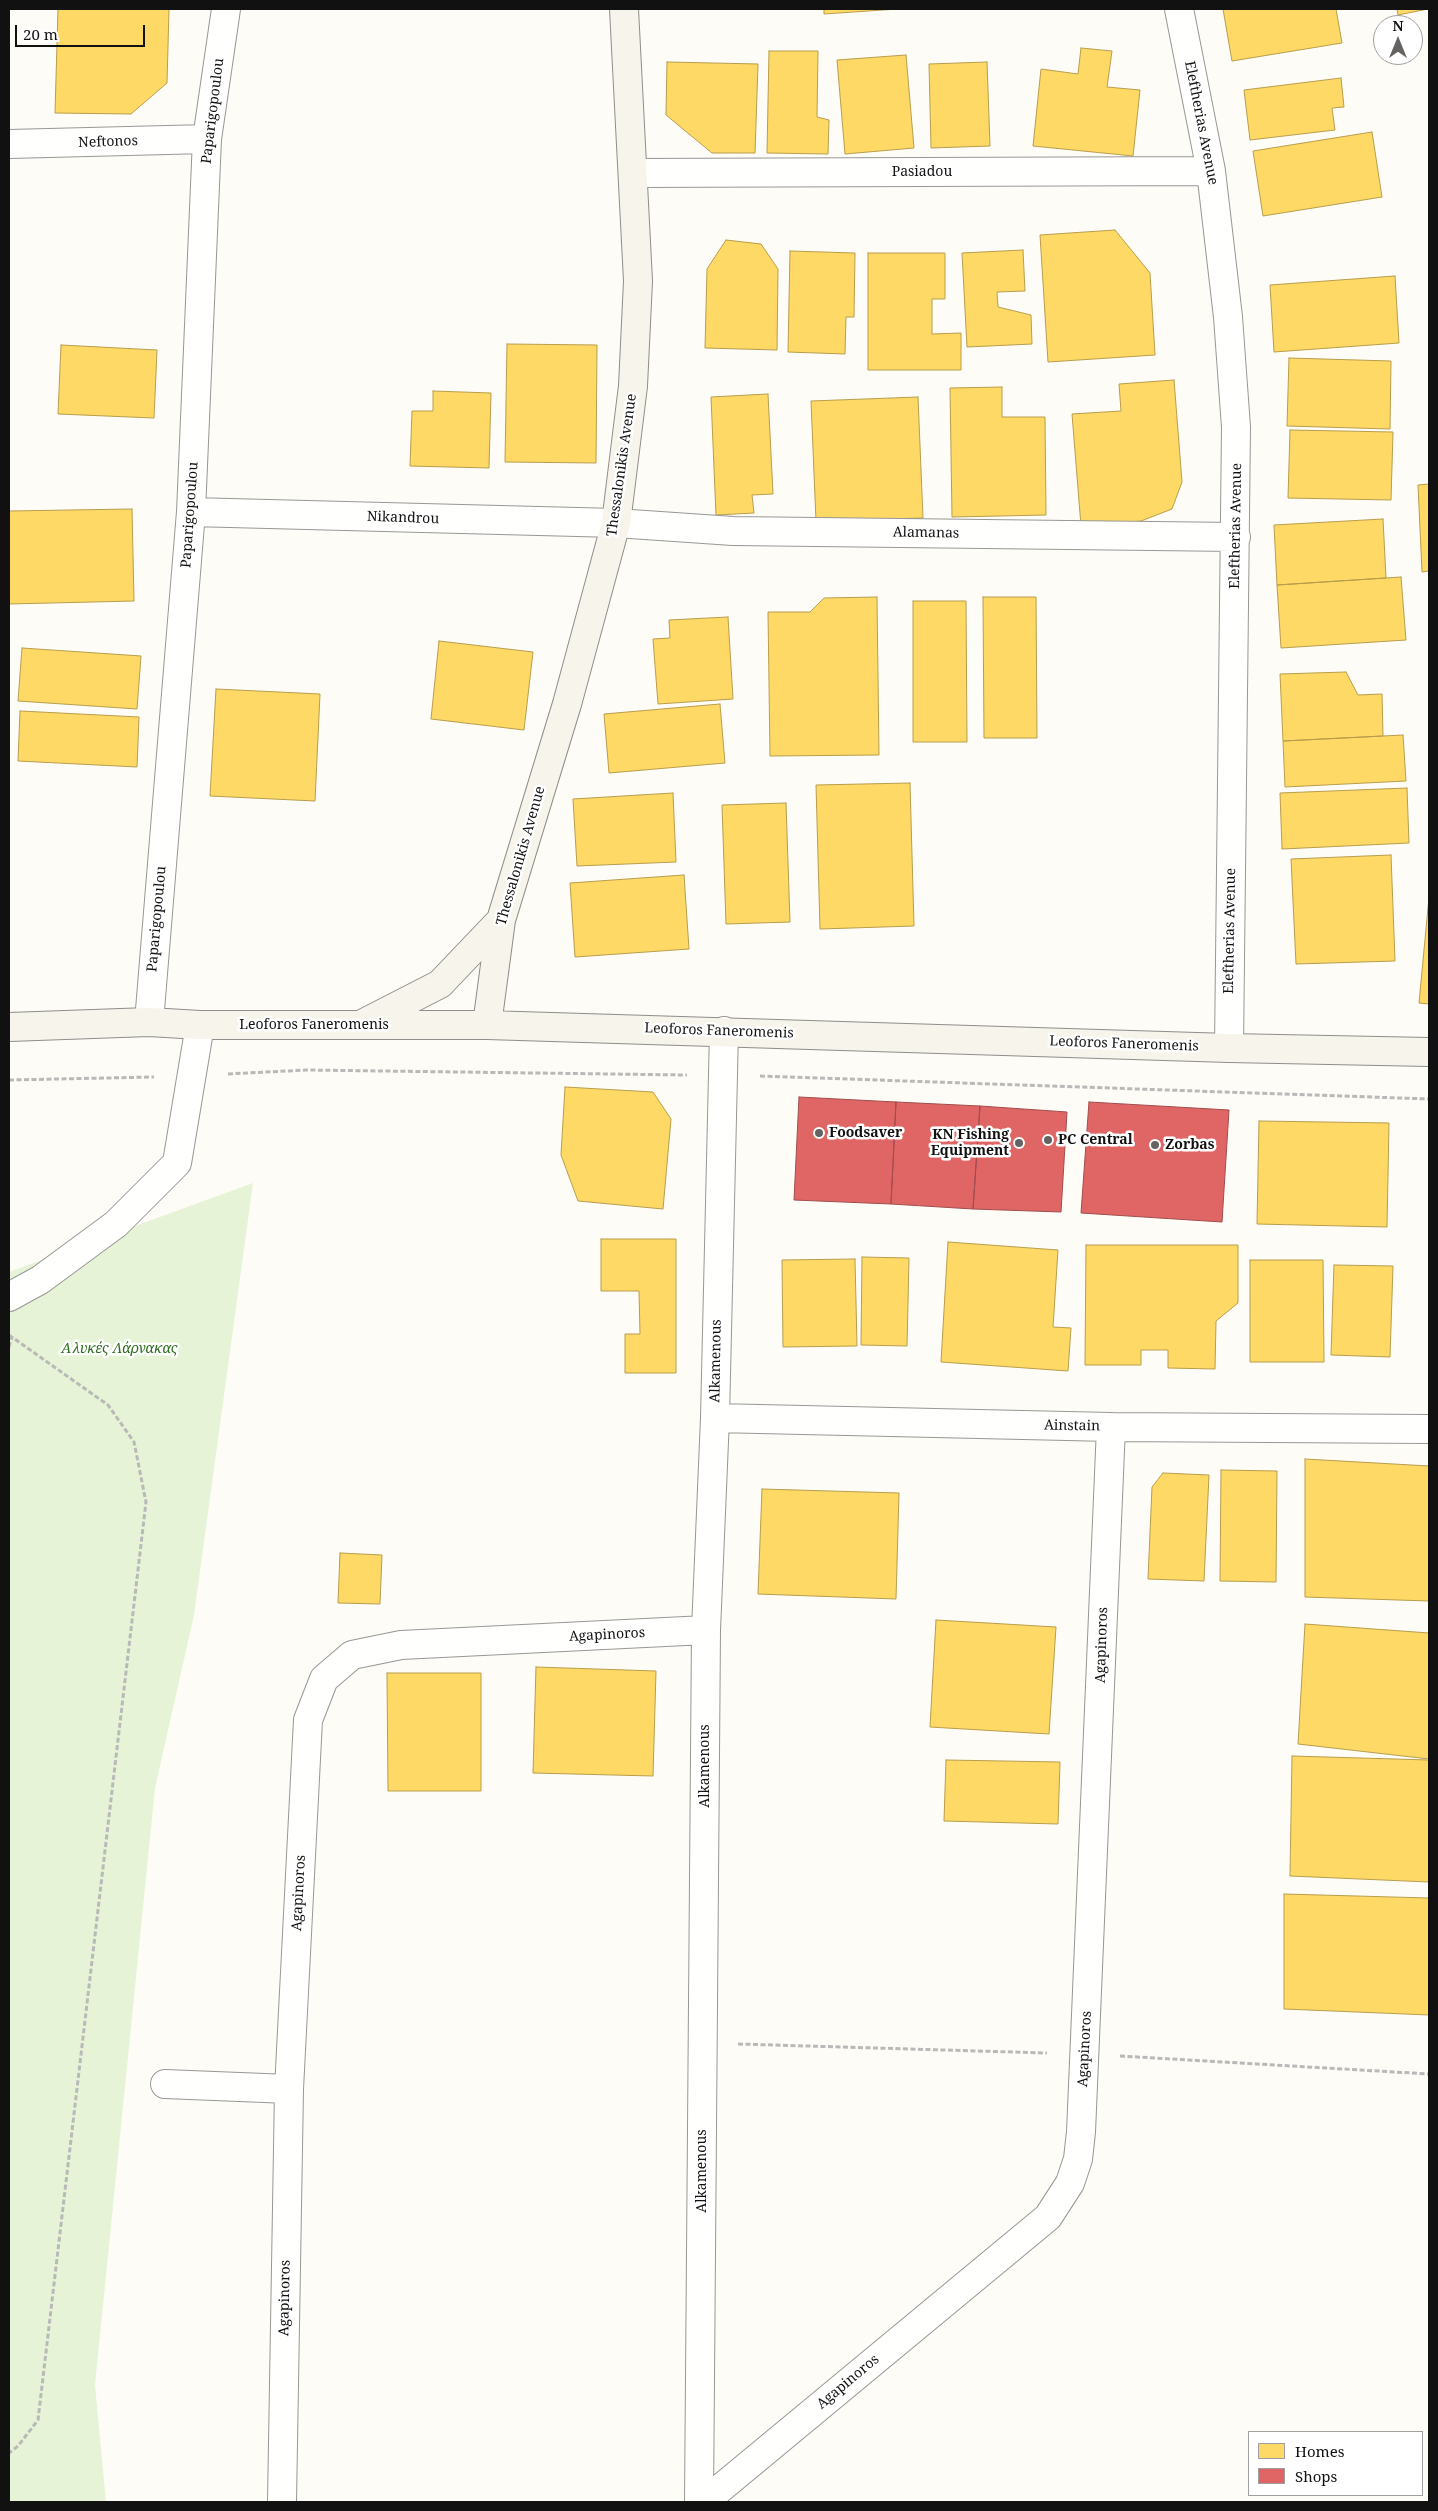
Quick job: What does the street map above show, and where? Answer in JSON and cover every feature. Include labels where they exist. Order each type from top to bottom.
[{"type":"main road","name":"Thessalonikis Avenue","points":[[487,1025],[501,920],[567,704],[616,523],[633,377],[638,281],[624,9]]},
{"type":"main road","points":[[358,1026],[440,984],[501,920]]},
{"type":"main road","name":"Leoforos Faneromenis","points":[[9,1027],[149,1022],[200,1025],[487,1025],[724,1030],[1229,1048],[1429,1052]]},
{"type":"street","name":"Paparigopoulou","points":[[149,1022],[191,512],[208,139],[226,9]]},
{"type":"street","name":"Eleftherias Avenue","points":[[1179,9],[1211,171],[1228,316],[1236,427],[1229,1048]]},
{"type":"street","name":"Neftonos","points":[[9,144],[208,139]]},
{"type":"street","name":"Pasiadou","points":[[633,173],[1211,171]]},
{"type":"street","name":"Nikandrou","points":[[191,512],[616,523]]},
{"type":"street","name":"Alamanas","points":[[616,523],[733,531],[1236,537]]},
{"type":"street","points":[[9,1297],[40,1280],[116,1224],[177,1163],[200,1025]]},
{"type":"street","name":"Alkamenous","points":[[699,2502],[706,1630],[714,1418],[724,1030]]},
{"type":"street","name":"Ainstain","points":[[714,1418],[1111,1427],[1429,1430]]},
{"type":"street","name":"Agapinoros","points":[[704,2502],[1048,2217],[1070,2183],[1078,2159],[1084,2054],[1111,1427]]},
{"type":"street","name":"Agapinoros","points":[[282,2502],[288,2089],[308,1720],[324,1679],[352,1656],[401,1645],[706,1630]]},
{"type":"street","points":[[165,2084],[288,2089]]},
{"type":"path","points":[[1151,1089],[1429,1099]]},
{"type":"path","points":[[9,1347],[10,1336],[108,1405],[134,1442],[146,1502],[38,2420],[18,2446],[9,2452]]},
{"type":"path","points":[[703,2043],[1084,2054],[1429,2074]]},
{"type":"green space","name":"Αλυκές Λάρνακας","points":[[253,1183],[194,1615],[155,1788],[95,2385],[106,2502],[9,2502],[9,1272]]},
{"type":"building: Homes","points":[[58,9],[169,9],[167,83],[131,114],[55,113]]},
{"type":"building: Homes","points":[[824,9],[898,9],[824,14]]},
{"type":"building: Homes","points":[[1223,9],[1336,9],[1342,43],[1232,61]]},
{"type":"building: Homes","points":[[1397,9],[1428,9],[1398,15]]},
{"type":"building: Homes","points":[[1081,48],[1112,51],[1107,87],[1140,90],[1133,156],[1033,146],[1041,69],[1078,74]]},
{"type":"building: Homes","points":[[769,51],[818,51],[817,117],[829,120],[828,154],[767,153]]},
{"type":"building: Homes","points":[[906,55],[914,148],[845,154],[837,60]]},
{"type":"building: Homes","points":[[667,62],[758,64],[755,153],[712,153],[666,115]]},
{"type":"building: Homes","points":[[987,62],[990,146],[931,148],[929,64]]},
{"type":"building: Homes","points":[[1341,78],[1344,107],[1332,108],[1335,130],[1250,140],[1244,90]]},
{"type":"building: Homes","points":[[1372,132],[1382,197],[1263,216],[1253,151]]},
{"type":"building: Homes","points":[[1115,230],[1150,273],[1155,355],[1048,362],[1040,235]]},
{"type":"building: Homes","points":[[726,240],[761,244],[778,269],[777,350],[705,348],[707,269]]},
{"type":"building: Homes","points":[[1023,250],[1025,291],[997,292],[998,307],[1031,315],[1032,344],[967,347],[962,253]]},
{"type":"building: Homes","points":[[790,251],[855,253],[854,317],[846,317],[845,354],[788,352]]},
{"type":"building: Homes","points":[[868,253],[945,253],[945,299],[932,299],[932,334],[961,333],[961,370],[868,370]]},
{"type":"building: Homes","points":[[1395,276],[1399,343],[1274,352],[1270,285]]},
{"type":"building: Homes","points":[[507,344],[597,345],[596,463],[505,462]]},
{"type":"building: Homes","points":[[61,345],[157,350],[154,418],[58,414]]},
{"type":"building: Homes","points":[[1289,358],[1391,361],[1390,429],[1287,426]]},
{"type":"building: Homes","points":[[1174,380],[1182,482],[1172,509],[1141,521],[1081,526],[1072,414],[1121,411],[1119,384]]},
{"type":"building: Homes","points":[[1002,387],[1002,417],[1045,417],[1046,515],[952,517],[950,388]]},
{"type":"building: Homes","points":[[433,391],[491,393],[489,468],[410,466],[412,411],[433,411]]},
{"type":"building: Homes","points":[[768,394],[773,494],[752,495],[754,513],[716,515],[711,397]]},
{"type":"building: Homes","points":[[918,397],[923,518],[816,521],[811,401]]},
{"type":"building: Homes","points":[[1290,430],[1393,432],[1391,500],[1288,498]]},
{"type":"building: Homes","points":[[1429,484],[1429,571],[1422,572],[1418,485]]},
{"type":"building: Homes","points":[[132,509],[134,601],[9,604],[9,511]]},
{"type":"building: Homes","points":[[1383,519],[1386,578],[1277,585],[1274,525]]},
{"type":"building: Homes","points":[[1401,577],[1406,640],[1281,648],[1277,585]]},
{"type":"building: Homes","points":[[877,597],[879,755],[770,756],[768,612],[810,612],[824,598]]},
{"type":"building: Homes","points":[[983,597],[1036,597],[1037,738],[984,738]]},
{"type":"building: Homes","points":[[913,601],[966,601],[967,742],[913,742]]},
{"type":"building: Homes","points":[[728,617],[733,699],[658,704],[653,639],[670,638],[669,620]]},
{"type":"building: Homes","points":[[439,641],[533,652],[524,730],[431,719]]},
{"type":"building: Homes","points":[[22,648],[141,656],[137,709],[18,701]]},
{"type":"building: Homes","points":[[1346,672],[1358,695],[1382,694],[1383,736],[1283,741],[1280,674]]},
{"type":"building: Homes","points":[[216,689],[320,694],[315,801],[210,796]]},
{"type":"building: Homes","points":[[720,704],[725,763],[609,773],[604,714]]},
{"type":"building: Homes","points":[[20,711],[139,717],[137,767],[18,761]]},
{"type":"building: Homes","points":[[1403,735],[1406,781],[1285,787],[1283,741]]},
{"type":"building: Homes","points":[[910,783],[914,926],[820,929],[816,785]]},
{"type":"building: Homes","points":[[1407,788],[1409,843],[1282,849],[1280,793]]},
{"type":"building: Homes","points":[[673,793],[676,862],[577,866],[573,799]]},
{"type":"building: Homes","points":[[786,803],[790,922],[726,924],[722,805]]},
{"type":"building: Homes","points":[[1391,855],[1395,961],[1296,964],[1291,859]]},
{"type":"building: Homes","points":[[684,875],[689,949],[575,957],[570,883]]},
{"type":"building: Homes","points":[[1429,897],[1429,1004],[1419,1003]]},
{"type":"building: Homes","points":[[565,1087],[653,1092],[671,1119],[663,1209],[578,1201],[561,1155]]},
{"type":"building: Homes","points":[[1259,1121],[1389,1123],[1387,1227],[1257,1224]]},
{"type":"building: Homes","points":[[601,1239],[676,1239],[676,1373],[625,1373],[625,1334],[640,1334],[639,1291],[601,1291]]},
{"type":"building: Homes","points":[[948,1242],[1058,1250],[1053,1327],[1071,1328],[1068,1371],[941,1362]]},
{"type":"building: Homes","points":[[1086,1245],[1238,1245],[1238,1303],[1216,1321],[1215,1369],[1168,1368],[1168,1350],[1141,1350],[1141,1365],[1085,1365]]},
{"type":"building: Homes","points":[[862,1257],[909,1258],[907,1346],[861,1345]]},
{"type":"building: Homes","points":[[855,1259],[857,1346],[783,1347],[782,1260]]},
{"type":"building: Homes","points":[[1250,1260],[1323,1260],[1324,1362],[1250,1362]]},
{"type":"building: Homes","points":[[1334,1265],[1393,1266],[1390,1357],[1331,1355]]},
{"type":"building: Homes","points":[[1305,1459],[1429,1466],[1429,1601],[1305,1597]]},
{"type":"building: Homes","points":[[1221,1470],[1277,1471],[1276,1582],[1220,1581]]},
{"type":"building: Homes","points":[[1163,1473],[1209,1475],[1204,1581],[1148,1579],[1152,1487]]},
{"type":"building: Homes","points":[[762,1489],[899,1493],[896,1599],[758,1594]]},
{"type":"building: Homes","points":[[340,1553],[382,1555],[380,1604],[338,1603]]},
{"type":"building: Homes","points":[[936,1620],[1056,1627],[1049,1734],[930,1727]]},
{"type":"building: Homes","points":[[1305,1624],[1429,1633],[1429,1759],[1298,1744]]},
{"type":"building: Homes","points":[[536,1667],[656,1671],[653,1776],[533,1773]]},
{"type":"building: Homes","points":[[387,1673],[481,1673],[481,1791],[388,1791]]},
{"type":"building: Homes","points":[[1292,1756],[1429,1760],[1429,1882],[1290,1876]]},
{"type":"building: Homes","points":[[946,1760],[1060,1762],[1058,1824],[944,1821]]},
{"type":"building: Homes","points":[[1284,1894],[1429,1898],[1429,2015],[1284,2009]]},
{"type":"building: Shops","points":[[799,1097],[896,1102],[891,1204],[794,1200]]},
{"type":"building: Shops","points":[[896,1102],[980,1106],[973,1209],[891,1204]]},
{"type":"building: Shops","points":[[1089,1102],[1229,1110],[1222,1222],[1081,1213]]},
{"type":"building: Shops","points":[[980,1106],[1067,1112],[1061,1212],[973,1209]]},
{"type":"place","name":"Foodsaver","points":[[819,1133]]},
{"type":"place","name":"PC Central","points":[[1048,1140]]},
{"type":"place","name":"KN Fishing Equipment","points":[[1019,1143]]},
{"type":"place","name":"Zorbas","points":[[1155,1145]]}]
